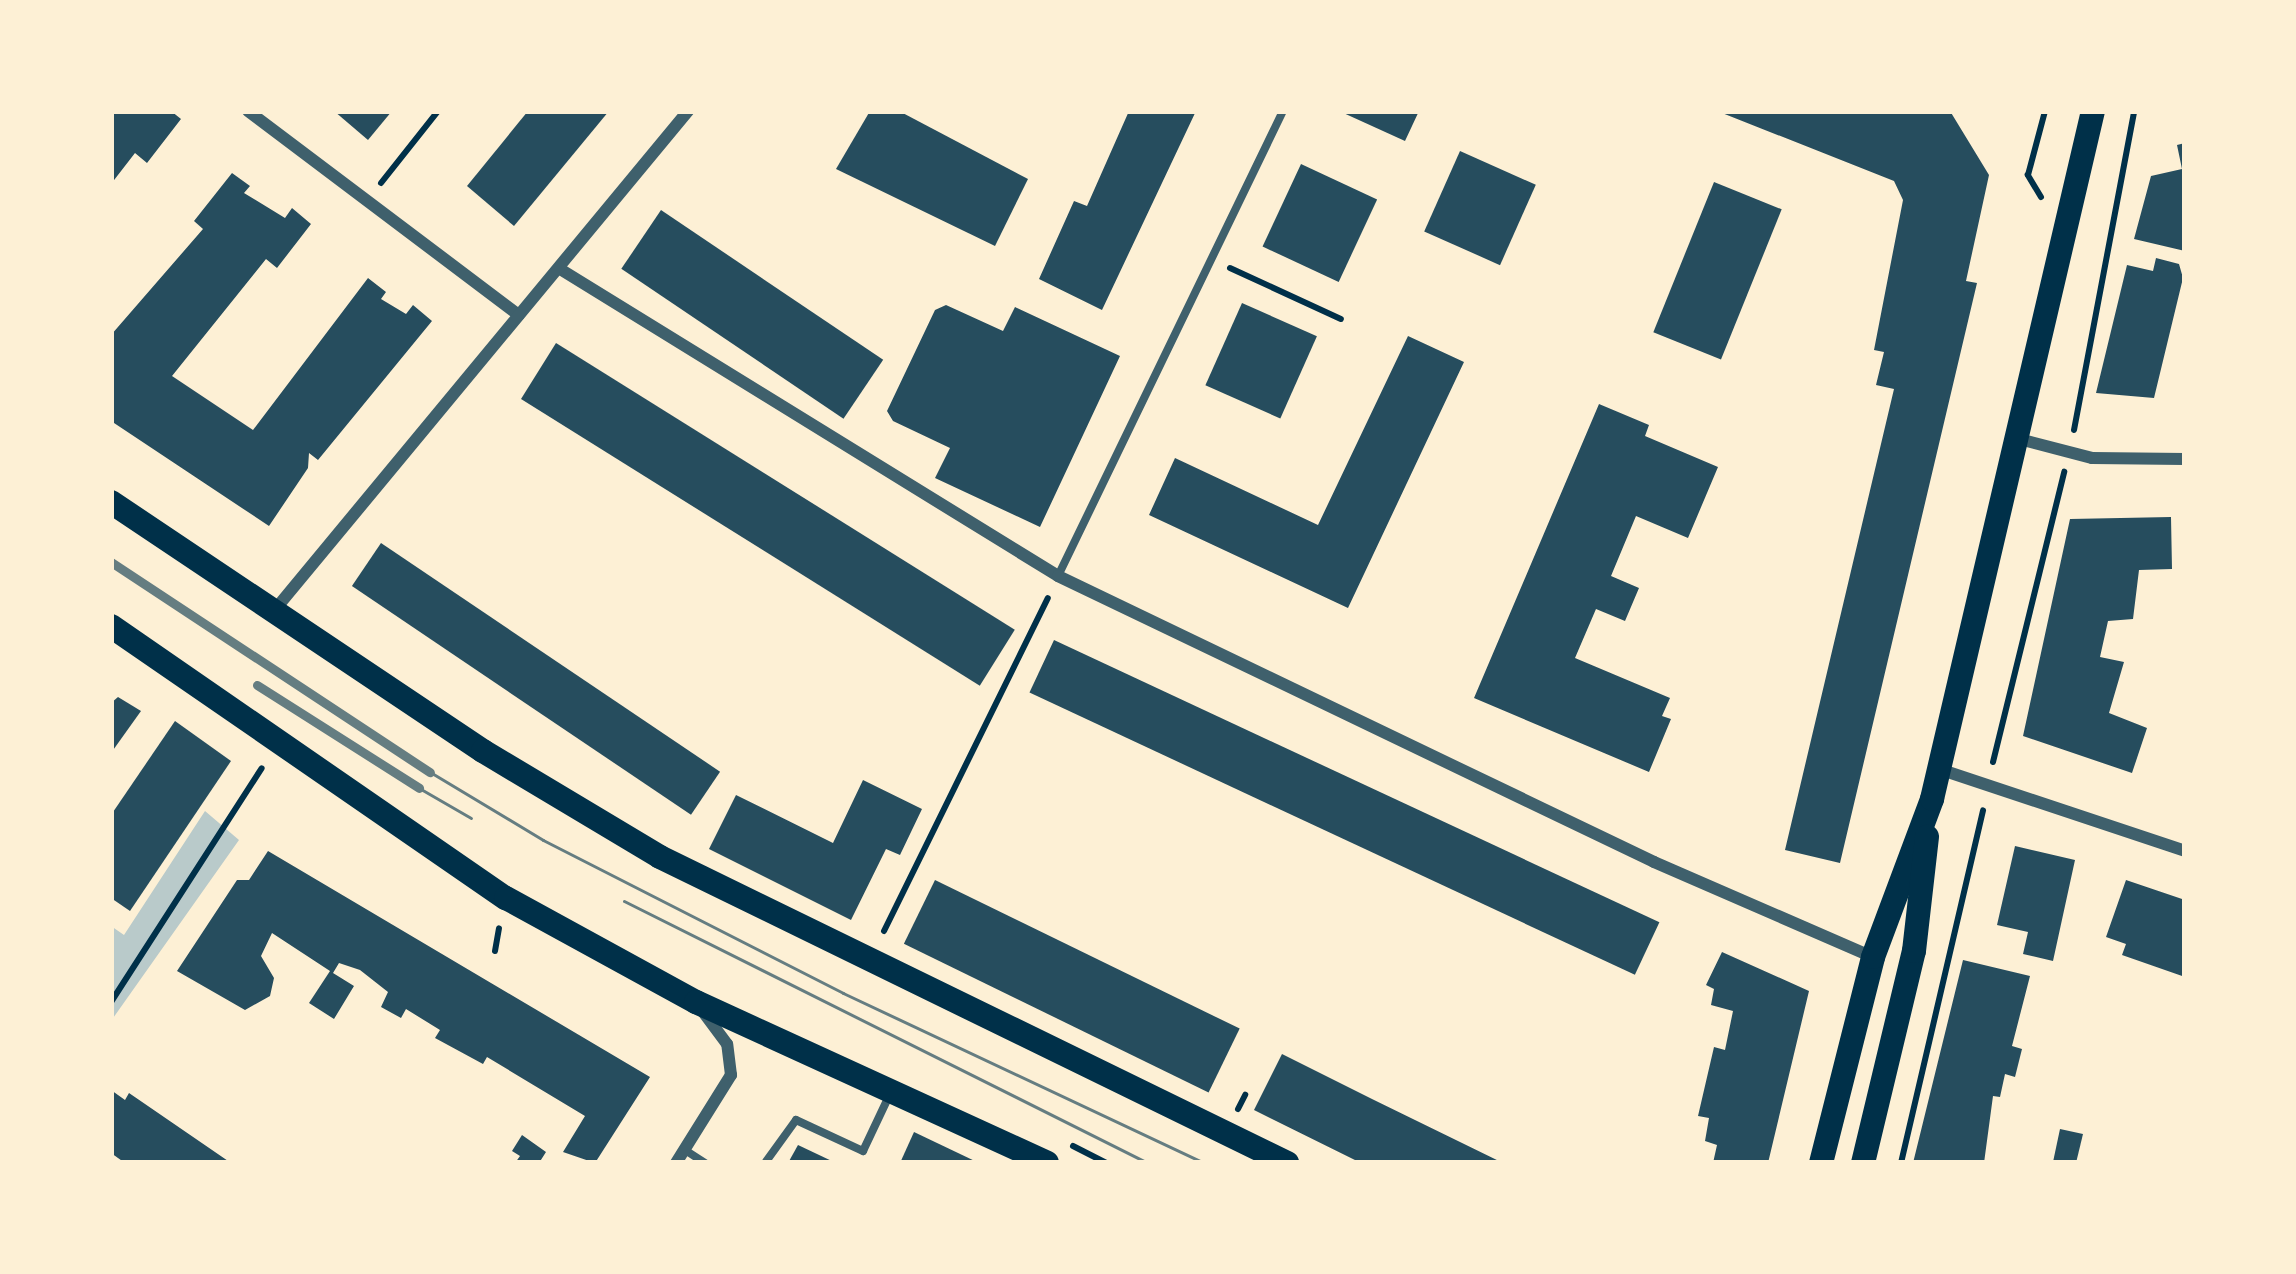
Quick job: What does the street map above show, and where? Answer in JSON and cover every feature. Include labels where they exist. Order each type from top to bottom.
[{"type":"main road","points":[[1821,1163],[1873,957],[1940,769],[2093,111]]},
{"type":"main road","points":[[111,502],[273,612],[660,857],[1288,1163]]},
{"type":"main road","points":[[111,626],[506,898],[696,1002],[1048,1163]]},
{"type":"main road","points":[[1863,1163],[1914,951],[1932,799]]},
{"type":"street","points":[[248,111],[519,315]]},
{"type":"street","points":[[273,612],[688,111]]},
{"type":"street","points":[[560,269],[1058,576],[1654,862],[1873,957]]},
{"type":"street","points":[[2019,440],[2069,452],[2185,459]]},
{"type":"street","points":[[1940,769],[2185,851]]},
{"type":"street","points":[[676,1163],[719,1101],[731,1075],[727,1044],[696,1002]]},
{"type":"lane","points":[[1058,576],[1283,111]]},
{"type":"lane","points":[[765,1163],[796,1120],[863,1151],[892,1089]]},
{"type":"lane","points":[[685,1150],[705,1163]]},
{"type":"path","points":[[367,200],[438,111]]},
{"type":"path","points":[[2045,111],[2027,175],[2062,232]]},
{"type":"path","points":[[1900,1163],[2069,452],[2134,111]]},
{"type":"path","points":[[1212,260],[1341,319]]},
{"type":"path","points":[[877,945],[1058,576]]},
{"type":"path","points":[[111,1002],[280,740]]},
{"type":"path","points":[[495,951],[500,924]]},
{"type":"path","points":[[1096,1158],[1107,1163]]},
{"type":"shaded area","points":[[205,811],[239,840],[111,1021],[111,926],[124,935]]},
{"type":"building","points":[[111,111],[171,111],[181,119],[147,163],[135,153],[111,184]]},
{"type":"building","points":[[334,111],[392,111],[368,140]]},
{"type":"building","points":[[528,111],[609,111],[514,226],[467,186]]},
{"type":"building","points":[[870,111],[899,111],[1028,179],[995,246],[836,169]]},
{"type":"building","points":[[1129,111],[1196,111],[1102,310],[1039,279],[1074,201],[1087,206]]},
{"type":"building","points":[[1339,111],[1419,111],[1405,141]]},
{"type":"building","points":[[1717,111],[1950,111],[1989,175],[1966,281],[1977,283],[1840,863],[1785,850],[1894,389],[1876,385],[1884,352],[1874,350],[1903,200],[1894,181]]},
{"type":"building","points":[[2185,143],[2185,251],[2134,239],[2151,176],[2182,169],[2177,145]]},
{"type":"building","points":[[1460,151],[1536,185],[1500,265],[1424,231]]},
{"type":"building","points":[[1301,164],[1377,199],[1339,282],[1263,246]]},
{"type":"building","points":[[232,173],[250,186],[244,193],[285,218],[292,208],[311,224],[277,268],[266,259],[172,376],[253,430],[368,278],[386,292],[381,299],[406,314],[413,305],[432,321],[318,460],[309,453],[308,468],[269,526],[111,421],[111,335],[203,229],[194,221]]},
{"type":"building","points":[[1714,182],[1782,209],[1721,360],[1653,332]]},
{"type":"building","points":[[661,210],[883,360],[843,419],[621,269]]},
{"type":"building","points":[[2156,258],[2179,264],[2183,278],[2154,398],[2096,393],[2127,265],[2153,271]]},
{"type":"building","points":[[1242,303],[1317,336],[1280,419],[1205,385]]},
{"type":"building","points":[[946,305],[1003,331],[1015,307],[1120,356],[1040,527],[935,478],[950,448],[893,421],[887,411],[935,310]]},
{"type":"building","points":[[1408,336],[1464,362],[1348,608],[1149,515],[1175,458],[1318,525]]},
{"type":"building","points":[[556,343],[1015,630],[980,686],[521,399]]},
{"type":"building","points":[[1599,404],[1649,425],[1645,436],[1718,467],[1688,538],[1636,516],[1611,576],[1639,588],[1625,621],[1596,609],[1575,658],[1670,698],[1662,716],[1671,719],[1649,772],[1474,698]]},
{"type":"building","points":[[2171,517],[2172,569],[2139,570],[2133,619],[2108,621],[2100,657],[2124,662],[2109,713],[2147,728],[2132,773],[2023,736],[2070,519]]},
{"type":"building","points":[[381,543],[720,772],[691,815],[352,586]]},
{"type":"building","points":[[1054,640],[1659,922],[1635,975],[1029,693]]},
{"type":"building","points":[[118,697],[141,711],[111,753],[111,703]]},
{"type":"building","points":[[175,721],[231,761],[130,911],[111,898],[111,815]]},
{"type":"building","points":[[863,780],[922,809],[900,855],[886,849],[851,920],[709,849],[736,795],[833,843]]},
{"type":"building","points":[[2015,846],[2075,860],[2053,961],[2023,954],[2028,932],[1997,925]]},
{"type":"building","points":[[268,851],[650,1077],[595,1163],[563,1152],[585,1116],[487,1057],[483,1064],[435,1038],[440,1030],[406,1009],[401,1018],[381,1007],[388,992],[360,970],[339,963],[333,973],[354,986],[334,1019],[309,1003],[330,971],[272,933],[261,956],[274,978],[270,996],[245,1010],[177,971],[237,880],[249,880]]},
{"type":"building","points":[[935,880],[1240,1029],[1209,1092],[904,944]]},
{"type":"building","points":[[2126,880],[2185,900],[2185,977],[2122,955],[2126,944],[2106,937]]},
{"type":"building","points":[[1722,952],[1809,991],[1768,1163],[1713,1163],[1717,1145],[1705,1141],[1709,1118],[1698,1116],[1714,1047],[1725,1050],[1733,1011],[1711,1005],[1714,989],[1706,985]]},
{"type":"building","points":[[1963,960],[2030,976],[2012,1046],[2022,1049],[2015,1077],[2005,1074],[2000,1097],[1993,1096],[1984,1163],[1913,1163]]},
{"type":"building","points":[[1282,1054],[1503,1163],[1361,1163],[1254,1110]]},
{"type":"building","points":[[111,1090],[125,1100],[129,1093],[231,1163],[125,1163],[111,1153]]},
{"type":"building","points":[[2060,1129],[2083,1134],[2076,1163],[2053,1162]]},
{"type":"building","points":[[914,1132],[979,1163],[900,1163]]},
{"type":"building","points":[[522,1135],[546,1152],[539,1163],[515,1163],[520,1156],[512,1151]]},
{"type":"building","points":[[798,1145],[836,1163],[788,1163]]},
{"type":"tram line","points":[[430,772],[543,840],[843,993],[1204,1163]]},
{"type":"tram line","points":[[419,788],[471,818]]},
{"type":"tram line","points":[[624,901],[1148,1163]]},
{"type":"railway","points":[[111,562],[430,772]]},
{"type":"railway","points":[[257,685],[419,788]]}]
